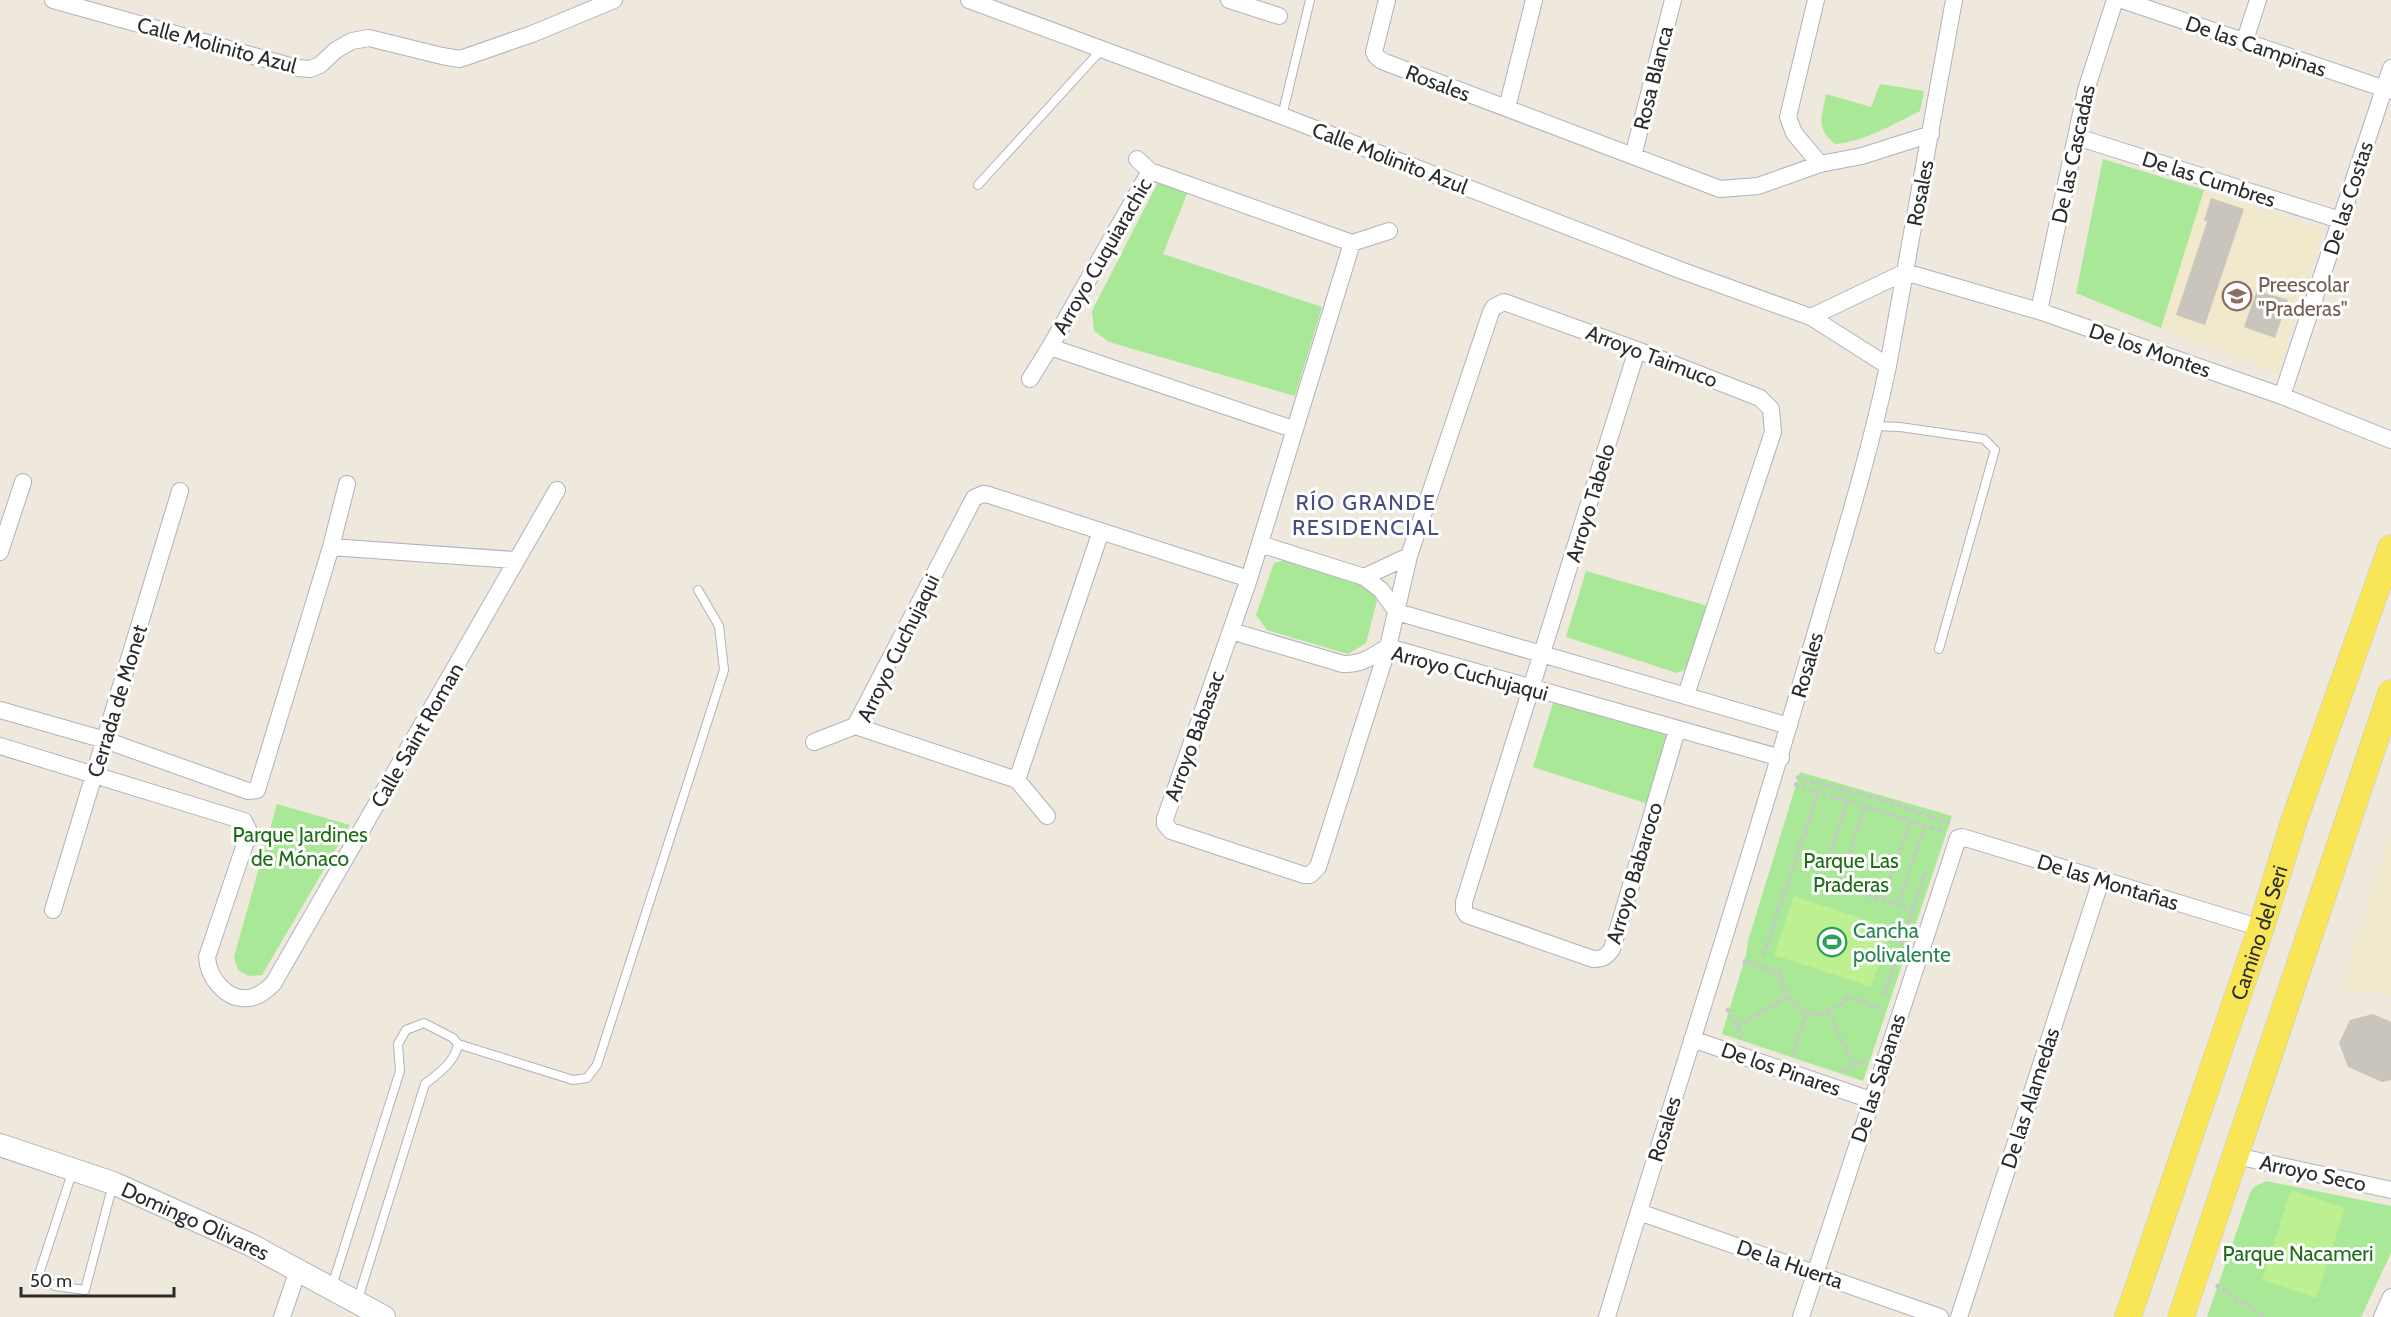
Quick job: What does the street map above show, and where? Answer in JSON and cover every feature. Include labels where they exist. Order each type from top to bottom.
[{"type":"main road","name":"Camino del Seri","points":[[2128,1317],[2261,928],[2294,821],[2391,548]]},
{"type":"main road","points":[[2181,1317],[2391,693]]},
{"type":"main road","name":"Domingo Olivares","points":[[0,1144],[113,1183],[251,1245],[384,1317]]},
{"type":"street","name":"Calle Molinito Azul","points":[[53,0],[297,69],[310,69],[320,65],[336,50],[351,41],[369,38],[442,56],[460,58],[532,34],[614,0]]},
{"type":"street","name":"Calle Molinito Azul","points":[[969,0],[1282,116],[1680,270],[1810,317],[1888,366]]},
{"type":"street","points":[[1229,0],[1279,16]]},
{"type":"street","name":"Rosales","points":[[1387,0],[1374,52],[1382,62],[1720,189],[1758,186],[1820,164],[1862,156],[1931,134]]},
{"type":"street","points":[[1507,108],[1534,0]]},
{"type":"street","name":"Rosa Blanca","points":[[1633,156],[1673,0]]},
{"type":"street","points":[[1816,0],[1788,117],[1794,132],[1820,164]]},
{"type":"street","name":"Rosales","points":[[1607,1317],[1781,758],[1875,426],[1888,366],[1954,0]]},
{"type":"street","name":"De las Cascadas","points":[[2039,311],[2093,63],[2115,0]]},
{"type":"street","name":"De las Campinas","points":[[2122,0],[2388,90]]},
{"type":"street","points":[[2244,43],[2258,0]]},
{"type":"street","name":"De las Costas","points":[[2282,396],[2340,220],[2388,90],[2391,68]]},
{"type":"street","name":"De las Cumbres","points":[[2077,137],[2340,220]]},
{"type":"street","points":[[1137,159],[1150,171]]},
{"type":"street","name":"Arroyo Cuquiarachic","points":[[1293,429],[1050,347],[1150,171],[1352,243]]},
{"type":"street","points":[[1249,579],[1293,429],[1352,243],[1389,231]]},
{"type":"street","points":[[1810,317],[1905,272]]},
{"type":"street","name":"De los Montes","points":[[1905,272],[2039,311],[2282,396],[2391,440]]},
{"type":"street","name":"Arroyo Taimuco","points":[[1388,647],[1409,556],[1494,307],[1504,302],[1760,398],[1771,410],[1773,432],[1686,695]]},
{"type":"street","points":[[1030,379],[1050,347]]},
{"type":"street","name":"Arroyo Tabelo","points":[[1532,689],[1637,350]]},
{"type":"street","points":[[0,552],[23,482]]},
{"type":"street","points":[[0,710],[105,740],[248,791],[257,789],[331,547],[347,484]]},
{"type":"street","name":"Calle Saint Roman","points":[[94,774],[244,821],[248,829],[246,841],[207,957],[207,967],[215,983],[232,994],[248,999],[260,995],[273,984],[557,490]]},
{"type":"street","name":"Cerrada de Monet","points":[[53,910],[180,491]]},
{"type":"street","name":"Arroyo Cuchujaqui","points":[[1017,780],[855,726],[974,498],[983,494],[989,495],[1249,579]]},
{"type":"street","points":[[1047,816],[1017,780],[1101,531]]},
{"type":"street","name":"Arroyo Cuchujaqui","points":[[1260,544],[1364,577],[1381,591],[1397,612],[1790,726]]},
{"type":"street","points":[[331,547],[515,560]]},
{"type":"street","points":[[1364,577],[1409,556]]},
{"type":"street","name":"Arroyo Babasac","points":[[1249,579],[1165,819],[1165,824],[1175,833],[1310,875],[1318,867],[1388,647]]},
{"type":"street","name":"Arroyo Cuchujaqui","points":[[1231,631],[1342,664],[1365,661],[1388,647],[1781,758]]},
{"type":"street","name":"Arroyo Babaroco","points":[[1532,689],[1464,902],[1464,909],[1474,918],[1593,959],[1601,959],[1612,949],[1677,730]]},
{"type":"street","points":[[814,742],[855,726]]},
{"type":"street","points":[[0,746],[94,774]]},
{"type":"street","name":"De las Montañas","points":[[1953,832],[1962,837],[2261,928]]},
{"type":"street","name":"De las Sabanas","points":[[1801,1317],[1871,1100],[1953,832]]},
{"type":"street","name":"De las Alamedas","points":[[1959,1317],[2101,880]]},
{"type":"street","name":"De los Pinares","points":[[1692,1039],[1871,1100]]},
{"type":"street","name":"Arroyo Seco","points":[[2236,1156],[2391,1190]]},
{"type":"street","name":"De la Huerta","points":[[1639,1212],[1941,1317]]},
{"type":"street","points":[[282,1317],[298,1270]]},
{"type":"street","points":[[2382,1317],[2391,1297]]},
{"type":"lane","points":[[1282,116],[1310,0]]},
{"type":"lane","points":[[978,185],[1102,50]]},
{"type":"lane","points":[[1875,426],[1900,427],[1984,439],[1995,450],[1939,650]]},
{"type":"lane","points":[[331,1288],[400,1071],[398,1044],[405,1030],[424,1023],[453,1038],[458,1044],[573,1080],[587,1078],[597,1065],[724,670],[719,626],[698,590]]},
{"type":"lane","points":[[357,1303],[425,1084],[452,1061],[458,1044]]},
{"type":"lane","points":[[73,1170],[39,1274],[55,1286],[86,1290],[113,1183]]},
{"type":"path","points":[[1796,777],[1889,802],[1953,832]]},
{"type":"path","points":[[1794,784],[1910,821],[1953,832]]},
{"type":"path","points":[[1763,955],[1818,792]]},
{"type":"path","points":[[1847,801],[1830,854],[1832,857],[1847,862]]},
{"type":"path","points":[[1865,807],[1839,886],[1912,910]]},
{"type":"path","points":[[1883,901],[1910,821]]},
{"type":"path","points":[[1898,906],[1925,825]]},
{"type":"path","points":[[1936,840],[1940,830]]},
{"type":"path","points":[[1884,995],[1929,860]]},
{"type":"path","points":[[1743,961],[1783,974],[1780,982],[1796,1008],[1807,1012],[1818,1015],[1845,1004],[1847,996],[1889,1011]]},
{"type":"path","points":[[1737,1026],[1789,996]]},
{"type":"path","points":[[1728,1008],[1746,1043]]},
{"type":"path","points":[[1828,1011],[1853,1065]]},
{"type":"path","points":[[1791,1059],[1807,1012]]},
{"type":"path","points":[[1835,1074],[1873,1057]]},
{"type":"path","points":[[2215,1284],[2242,1305],[2264,1317]]},
{"type":"shaded area","name":"Preescolar \"Praderas\"","points":[[2204,190],[2324,230],[2278,373],[2161,328]]},
{"type":"shaded area","points":[[2391,833],[2391,995],[2340,989]]},
{"type":"green space","points":[[1880,84],[1924,91],[1920,111],[1867,136],[1835,144],[1822,127],[1826,94],[1871,107]]},
{"type":"green space","points":[[2103,159],[2204,190],[2161,328],[2076,293]]},
{"type":"green space","points":[[1159,180],[1189,189],[1163,254],[1322,307],[1295,396],[1109,342],[1094,331],[1092,311]]},
{"type":"green space","points":[[1290,559],[1368,582],[1377,601],[1366,643],[1348,654],[1267,630],[1256,615],[1274,563]]},
{"type":"green space","points":[[1586,571],[1708,606],[1689,668],[1677,673],[1566,637]]},
{"type":"green space","points":[[1554,700],[1668,733],[1648,804],[1533,767]]},
{"type":"green space","name":"Parque Las Praderas","points":[[1800,772],[1952,816],[1863,1081],[1722,1034]]},
{"type":"green space","name":"Parque Jardines de Mónaco","points":[[277,804],[350,825],[262,975],[249,976],[238,970],[234,957]]},
{"type":"green space","name":"Cancha polivalente","points":[[1794,896],[1891,928],[1871,987],[1774,955]]},
{"type":"green space","name":"Parque Nacameri","points":[[2266,1181],[2391,1206],[2391,1253],[2361,1317],[2207,1317],[2250,1193],[2254,1187]]},
{"type":"green space","points":[[2291,1190],[2345,1208],[2316,1298],[2262,1280]]},
{"type":"building","points":[[2211,198],[2244,209],[2205,325],[2176,315],[2207,222],[2204,220]]},
{"type":"building","points":[[2257,290],[2288,300],[2275,338],[2244,327]]},
{"type":"building","points":[[2373,1014],[2391,1022],[2391,1080],[2382,1082],[2348,1067],[2339,1043],[2350,1020]]},
{"type":"place","name":"Preescolar \"Praderas\"","points":[[2237,296]]},
{"type":"place","name":"Cancha polivalente","points":[[1832,942]]},
{"type":"district","name":"RÍO GRANDE RESIDENCIAL","points":[[1366,514]]}]
